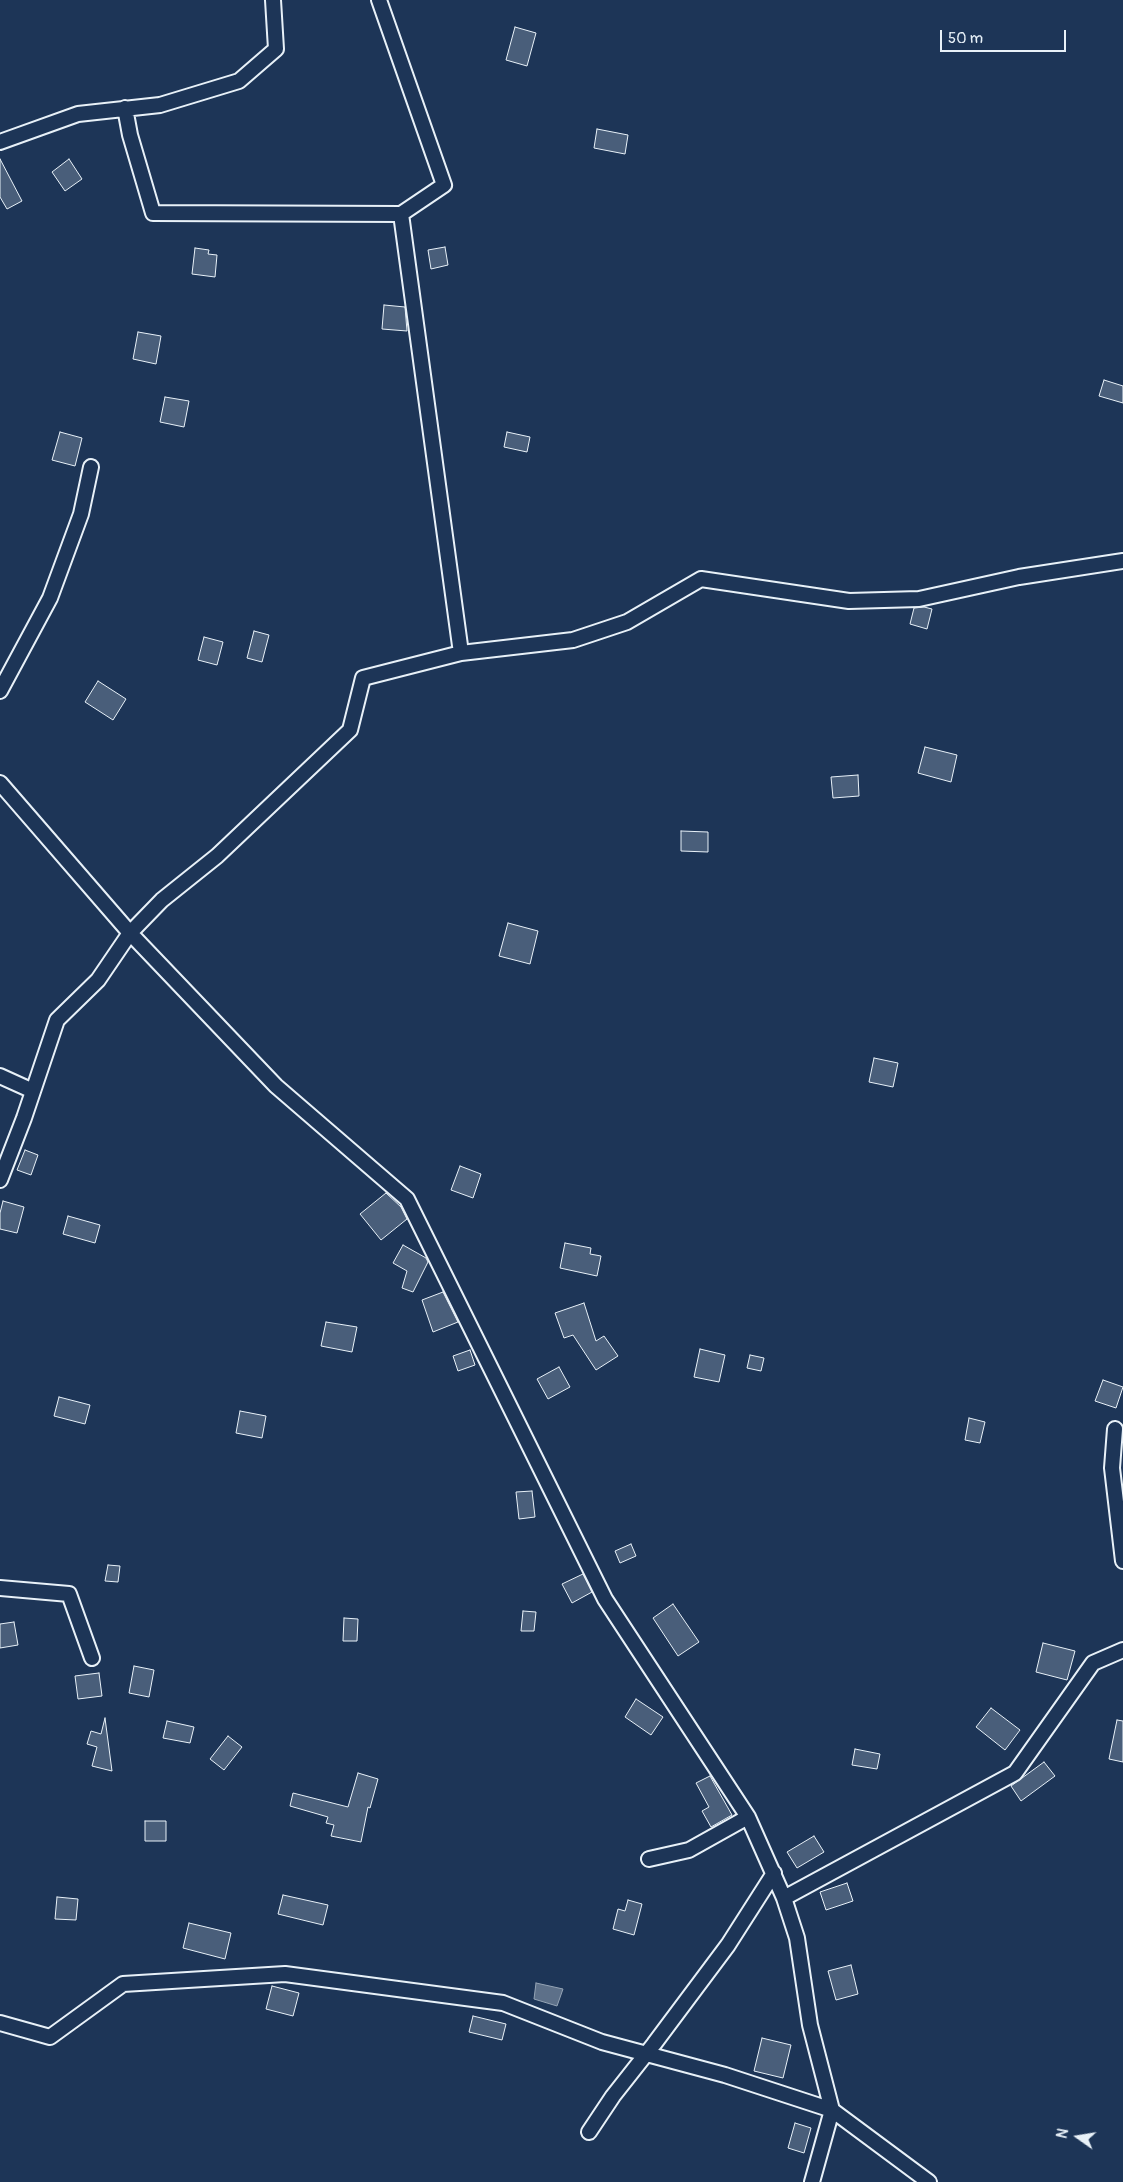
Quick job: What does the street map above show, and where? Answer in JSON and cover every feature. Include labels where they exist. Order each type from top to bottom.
[{"type":"street","points":[[0,142],[78,114],[160,105],[238,82],[276,49],[273,0]]},
{"type":"street","points":[[125,108],[130,136],[153,213],[401,214],[444,185],[379,0]]},
{"type":"street","points":[[401,214],[461,653]]},
{"type":"street","points":[[0,691],[50,598],[81,514],[91,467]]},
{"type":"street","points":[[0,1180],[57,1020],[98,980],[130,933],[162,900],[218,856],[350,730],[363,678],[461,653],[573,640],[627,622],[701,579],[848,601],[910,599],[1019,577],[1123,561]]},
{"type":"street","points":[[0,783],[130,933],[276,1086],[407,1199],[605,1599],[748,1817],[774,1873],[796,1938],[810,2025],[832,2110],[812,2182]]},
{"type":"street","points":[[0,1076],[33,1091]]},
{"type":"street","points":[[1115,1429],[1112,1468],[1123,1561]]},
{"type":"street","points":[[0,1588],[69,1594],[92,1658]]},
{"type":"street","points":[[784,1898],[1015,1773],[1093,1663],[1123,1650],[1123,1644]]},
{"type":"street","points":[[649,1859],[689,1850],[748,1817]]},
{"type":"street","points":[[589,2132],[613,2096],[647,2054],[728,1945],[774,1873]]},
{"type":"street","points":[[0,2023],[50,2037],[122,1984],[285,1974],[503,2003],[602,2042],[725,2075],[832,2110],[929,2182]]},
{"type":"water","points":[[536,1983],[563,1989],[557,2006],[534,1999]]},
{"type":"building","points":[[515,27],[536,33],[527,66],[506,60]]},
{"type":"building","points":[[597,129],[628,135],[625,154],[594,148]]},
{"type":"building","points":[[0,159],[22,201],[7,209],[0,197]]},
{"type":"building","points":[[69,159],[82,179],[65,191],[52,172]]},
{"type":"building","points":[[445,247],[448,265],[431,269],[428,250]]},
{"type":"building","points":[[195,248],[209,250],[208,254],[217,255],[215,277],[192,274]]},
{"type":"building","points":[[384,305],[405,307],[407,331],[382,329]]},
{"type":"building","points":[[138,332],[161,336],[156,364],[133,359]]},
{"type":"building","points":[[1104,380],[1123,386],[1123,403],[1099,396]]},
{"type":"building","points":[[165,397],[189,401],[184,427],[160,422]]},
{"type":"building","points":[[60,432],[82,438],[75,466],[52,460]]},
{"type":"building","points":[[507,432],[530,437],[527,452],[504,447]]},
{"type":"building","points":[[924,607],[932,609],[927,629],[910,624],[914,608]]},
{"type":"building","points":[[254,631],[269,635],[262,662],[247,658]]},
{"type":"building","points":[[204,637],[223,642],[217,665],[198,660]]},
{"type":"building","points":[[98,681],[126,699],[113,720],[85,702]]},
{"type":"building","points":[[925,747],[957,755],[951,782],[918,773]]},
{"type":"building","points":[[858,775],[859,796],[833,798],[831,777]]},
{"type":"building","points":[[681,831],[708,832],[708,852],[681,851]]},
{"type":"building","points":[[508,923],[538,931],[530,964],[499,956]]},
{"type":"building","points":[[874,1058],[898,1063],[893,1087],[869,1082]]},
{"type":"building","points":[[25,1150],[38,1155],[31,1175],[17,1170]]},
{"type":"building","points":[[460,1166],[481,1174],[473,1198],[451,1190]]},
{"type":"building","points":[[386,1193],[401,1207],[407,1219],[381,1240],[360,1214]]},
{"type":"building","points":[[3,1201],[24,1207],[17,1233],[0,1229],[0,1213]]},
{"type":"building","points":[[68,1216],[100,1225],[95,1243],[63,1234]]},
{"type":"building","points":[[565,1243],[591,1248],[590,1254],[601,1256],[597,1276],[560,1268]]},
{"type":"building","points":[[403,1245],[426,1258],[428,1262],[413,1292],[402,1288],[407,1271],[393,1263]]},
{"type":"building","points":[[443,1292],[458,1322],[433,1332],[422,1300]]},
{"type":"building","points":[[584,1303],[596,1341],[604,1336],[618,1356],[596,1370],[573,1335],[564,1338],[555,1313]]},
{"type":"building","points":[[326,1322],[357,1327],[352,1352],[321,1346]]},
{"type":"building","points":[[700,1349],[725,1355],[719,1382],[694,1377]]},
{"type":"building","points":[[470,1350],[475,1365],[458,1371],[453,1356]]},
{"type":"building","points":[[750,1355],[764,1358],[761,1371],[747,1368]]},
{"type":"building","points":[[559,1367],[570,1387],[548,1399],[537,1379]]},
{"type":"building","points":[[1103,1380],[1123,1387],[1116,1408],[1095,1401]]},
{"type":"building","points":[[59,1397],[90,1405],[85,1424],[54,1416]]},
{"type":"building","points":[[240,1411],[266,1416],[262,1438],[236,1433]]},
{"type":"building","points":[[969,1418],[985,1422],[980,1443],[965,1440]]},
{"type":"building","points":[[532,1491],[535,1517],[519,1519],[516,1492]]},
{"type":"building","points":[[631,1544],[636,1556],[620,1563],[615,1551]]},
{"type":"building","points":[[108,1565],[120,1566],[118,1582],[105,1581]]},
{"type":"building","points":[[583,1574],[592,1592],[572,1603],[562,1584]]},
{"type":"building","points":[[673,1604],[699,1642],[678,1656],[653,1618]]},
{"type":"building","points":[[523,1611],[536,1612],[534,1631],[521,1631]]},
{"type":"building","points":[[344,1618],[358,1619],[357,1641],[343,1641]]},
{"type":"building","points":[[14,1622],[18,1645],[0,1648],[0,1624]]},
{"type":"building","points":[[1043,1643],[1075,1651],[1067,1680],[1036,1672]]},
{"type":"building","points":[[134,1666],[154,1670],[149,1697],[129,1693]]},
{"type":"building","points":[[99,1673],[102,1696],[78,1699],[75,1676]]},
{"type":"building","points":[[636,1699],[663,1717],[651,1735],[625,1717]]},
{"type":"building","points":[[991,1708],[1020,1730],[1005,1750],[976,1727]]},
{"type":"building","points":[[105,1718],[112,1771],[92,1766],[97,1747],[87,1744],[91,1731],[101,1734]]},
{"type":"building","points":[[1117,1720],[1123,1721],[1123,1762],[1109,1759]]},
{"type":"building","points":[[167,1721],[194,1727],[190,1743],[163,1738]]},
{"type":"building","points":[[228,1736],[242,1747],[224,1770],[210,1759]]},
{"type":"building","points":[[855,1749],[880,1754],[877,1769],[852,1765]]},
{"type":"building","points":[[1044,1762],[1055,1776],[1021,1801],[1011,1786]]},
{"type":"building","points":[[358,1773],[378,1779],[370,1808],[368,1807],[361,1842],[331,1836],[334,1825],[326,1823],[328,1817],[290,1806],[293,1793],[348,1807]]},
{"type":"building","points":[[710,1776],[732,1815],[711,1827],[702,1811],[709,1807],[696,1783]]},
{"type":"building","points":[[145,1821],[166,1821],[166,1841],[145,1841]]},
{"type":"building","points":[[814,1836],[824,1852],[797,1868],[787,1852]]},
{"type":"building","points":[[847,1883],[853,1901],[826,1910],[820,1892]]},
{"type":"building","points":[[283,1895],[328,1905],[323,1925],[278,1914]]},
{"type":"building","points":[[57,1897],[78,1899],[76,1920],[55,1919]]},
{"type":"building","points":[[628,1900],[642,1904],[634,1935],[613,1929],[618,1909],[625,1911]]},
{"type":"building","points":[[189,1923],[231,1933],[225,1959],[183,1948]]},
{"type":"building","points":[[851,1965],[858,1994],[836,2000],[828,1971]]},
{"type":"building","points":[[272,1986],[299,1993],[293,2016],[266,2009]]},
{"type":"building","points":[[473,2016],[506,2024],[502,2040],[469,2032]]},
{"type":"building","points":[[762,2038],[791,2045],[783,2078],[754,2071]]},
{"type":"building","points":[[795,2123],[811,2128],[804,2153],[788,2148]]}]
